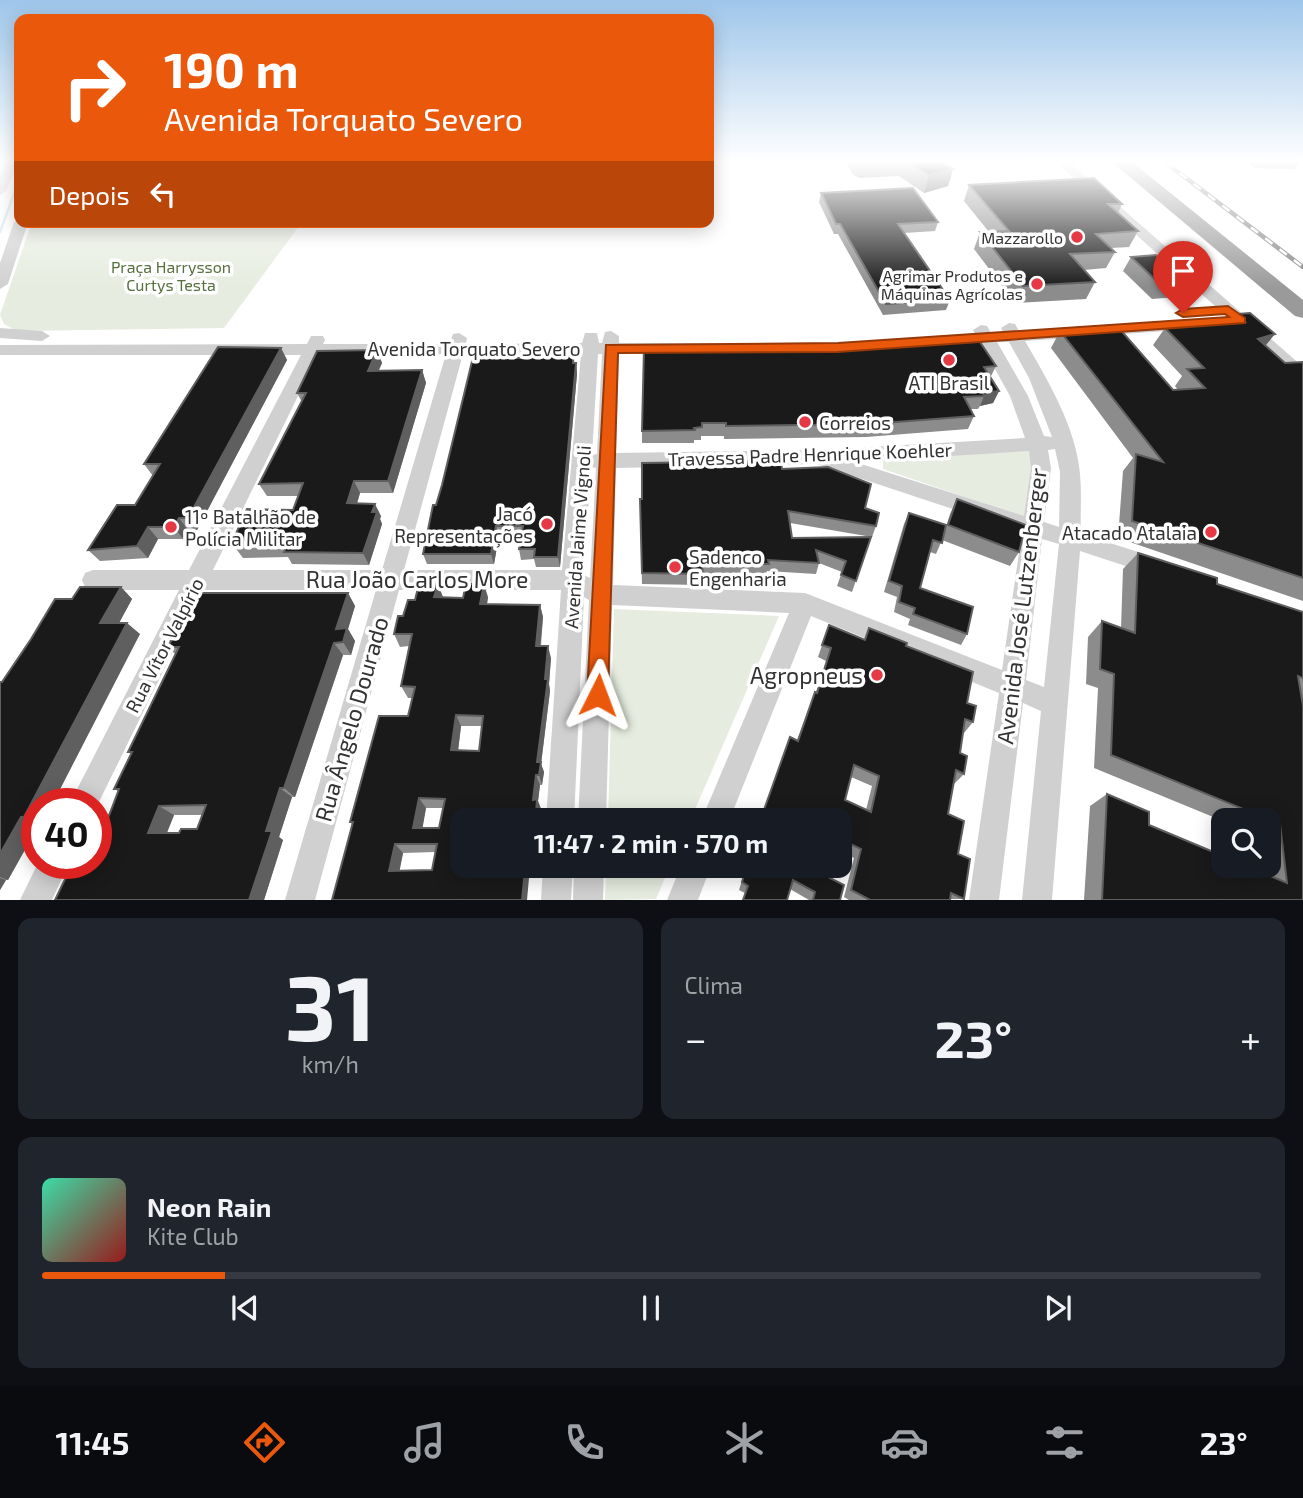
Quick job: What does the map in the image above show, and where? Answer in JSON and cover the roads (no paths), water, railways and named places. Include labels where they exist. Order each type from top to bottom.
[{"type":"highway","points":[[1172,204],[1303,311]]},
{"type":"highway","points":[[1197,204],[1303,287]]},
{"type":"street","points":[[1109,204],[1303,376]]},
{"type":"street","points":[[0,284],[20,228]]},
{"type":"street","name":"Avenida Torquato Severo","points":[[0,350],[316,343],[729,342],[982,332],[1234,315]]},
{"type":"street","name":"Avenida José Lutzenberger","points":[[1010,330],[1038,378],[1058,424],[1070,472],[1070,539],[1037,900]]},
{"type":"street","name":"Avenida José Lutzenberger","points":[[982,332],[1011,380],[1038,443],[1041,468],[984,900]]},
{"type":"street","name":"Avenida Torquato Severo","points":[[0,333],[20,337],[316,343]]},
{"type":"street","name":"Rua Ângelo Dourado","points":[[300,900],[458,342]]},
{"type":"street","name":"Avenida Jaime Vignoli","points":[[561,808],[573,580],[594,461],[601,342]]},
{"type":"street","name":"Rua Vítor Valpírio","points":[[92,788],[316,343]]},
{"type":"street","name":"Travessa Padre Henrique Koehler","points":[[594,461],[817,457],[1038,443],[1063,444]]},
{"type":"street","points":[[817,457],[1174,573]]},
{"type":"street","name":"Avenida Jaime Vignoli","points":[[593,808],[603,595],[594,461]]},
{"type":"street","name":"Rua João Carlos More","points":[[93,580],[573,580],[603,595],[805,603],[1055,704]]},
{"type":"street","points":[[720,808],[805,603]]},
{"type":"street","points":[[556,900],[557,878]]},
{"type":"street","points":[[588,900],[589,878]]},
{"type":"street","points":[[682,900],[691,878]]},
{"type":"street","points":[[35,900],[46,879]]},
{"type":"waterway","points":[[0,232],[10,204]]},
{"type":"railway","points":[[1220,204],[1303,267]]},
{"type":"place","name":"Mazzarollo","points":[[1077,237]]},
{"type":"place","name":"Agrimar Produtos e Máquinas Agrícolas","points":[[1037,284]]},
{"type":"place","name":"ATI Brasil","points":[[949,360]]},
{"type":"place","name":"Correios","points":[[805,422]]},
{"type":"place","name":"Jacó Representações","points":[[547,524]]},
{"type":"place","name":"11º Batalhão de Polícia Militar","points":[[171,527]]},
{"type":"place","name":"Atacado Atalaia","points":[[1211,532]]},
{"type":"place","name":"Sadenco Engenharia","points":[[675,567]]},
{"type":"place","name":"Agropneus","points":[[877,675]]},
{"type":"park label","name":"Praça Harrysson Curtys Testa","points":[[171,275]]}]
